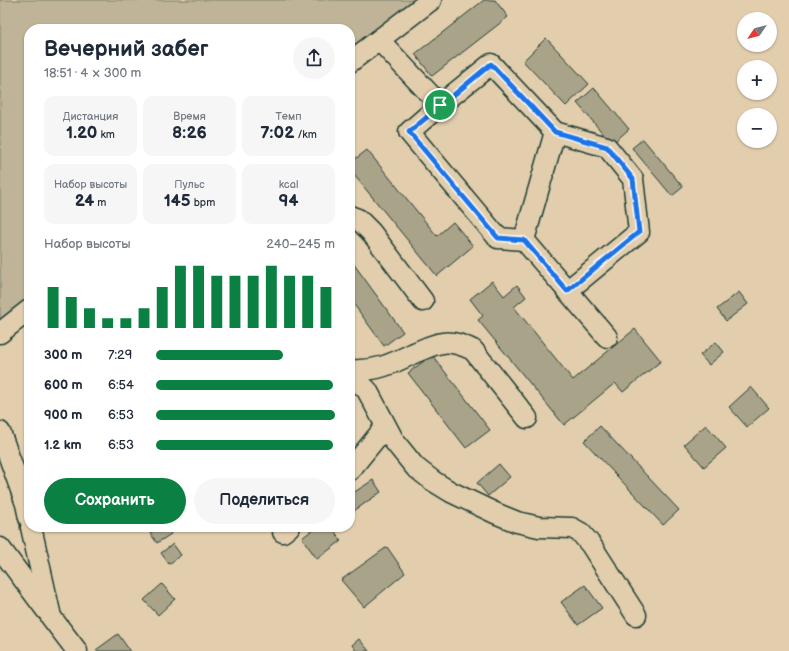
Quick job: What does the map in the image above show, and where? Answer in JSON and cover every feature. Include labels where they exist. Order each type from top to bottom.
[{"type":"street","points":[[355,58],[431,0]]},
{"type":"street","points":[[379,40],[440,105]]},
{"type":"street","points":[[567,291],[639,232],[633,179],[607,147],[555,132],[491,64],[409,132],[498,238],[524,240],[567,291],[607,337]]},
{"type":"street","points":[[524,240],[555,132]]},
{"type":"street","points":[[355,218],[371,232],[423,301]]},
{"type":"street","points":[[0,333],[24,314]]},
{"type":"street","points":[[355,370],[373,370],[390,365],[428,347],[444,342],[461,345],[473,350],[527,418]]},
{"type":"street","points":[[355,379],[366,390],[385,427],[415,467],[433,481],[451,492],[517,522],[540,527],[572,528],[581,534],[591,545],[636,615]]},
{"type":"street","points":[[355,464],[385,427]]},
{"type":"street","points":[[0,432],[24,498]]},
{"type":"street","points":[[32,532],[52,617]]},
{"type":"street","points":[[0,548],[77,651]]},
{"type":"shaded area","points":[[0,0],[424,0],[355,59],[355,24],[24,24],[24,314],[0,333]]},
{"type":"building","points":[[484,0],[495,0],[508,17],[432,76],[415,54]]},
{"type":"building","points":[[546,38],[589,84],[566,106],[523,61]]},
{"type":"building","points":[[594,88],[629,129],[612,144],[577,103]]},
{"type":"building","points":[[643,139],[683,187],[672,196],[632,148]]},
{"type":"building","points":[[367,150],[437,236],[453,222],[473,246],[437,276],[355,176],[355,159]]},
{"type":"building","points":[[355,266],[403,332],[384,346],[355,306]]},
{"type":"building","points":[[492,281],[504,296],[517,285],[526,297],[514,307],[573,380],[635,329],[661,361],[623,392],[615,383],[564,425],[478,320],[483,316],[470,299]]},
{"type":"building","points":[[739,292],[748,304],[726,321],[717,309]]},
{"type":"building","points":[[716,342],[724,352],[709,365],[700,355]]},
{"type":"building","points":[[432,355],[490,430],[466,448],[408,373]]},
{"type":"building","points":[[751,387],[769,408],[747,427],[729,407]]},
{"type":"building","points":[[706,425],[726,448],[704,467],[684,444]]},
{"type":"building","points":[[600,426],[679,510],[663,525],[584,441]]},
{"type":"building","points":[[499,464],[510,477],[488,496],[477,483]]},
{"type":"building","points":[[373,480],[381,492],[355,510],[355,492]]},
{"type":"building","points":[[170,532],[171,534],[157,543],[150,533]]},
{"type":"building","points":[[310,532],[335,532],[341,541],[317,559],[302,538]]},
{"type":"building","points":[[173,544],[181,555],[169,564],[161,553]]},
{"type":"building","points":[[387,547],[405,573],[364,607],[341,580]]},
{"type":"building","points":[[162,584],[175,599],[158,615],[144,600]]},
{"type":"building","points":[[585,585],[602,608],[578,625],[561,602]]},
{"type":"building","points":[[118,634],[130,651],[96,650]]},
{"type":"building","points":[[359,639],[369,651],[356,651],[352,645]]},
{"type":"route","points":[[491,64],[555,132],[607,147],[633,179],[639,232],[567,291],[524,240],[498,238],[409,132],[440,105],[491,64]]}]
